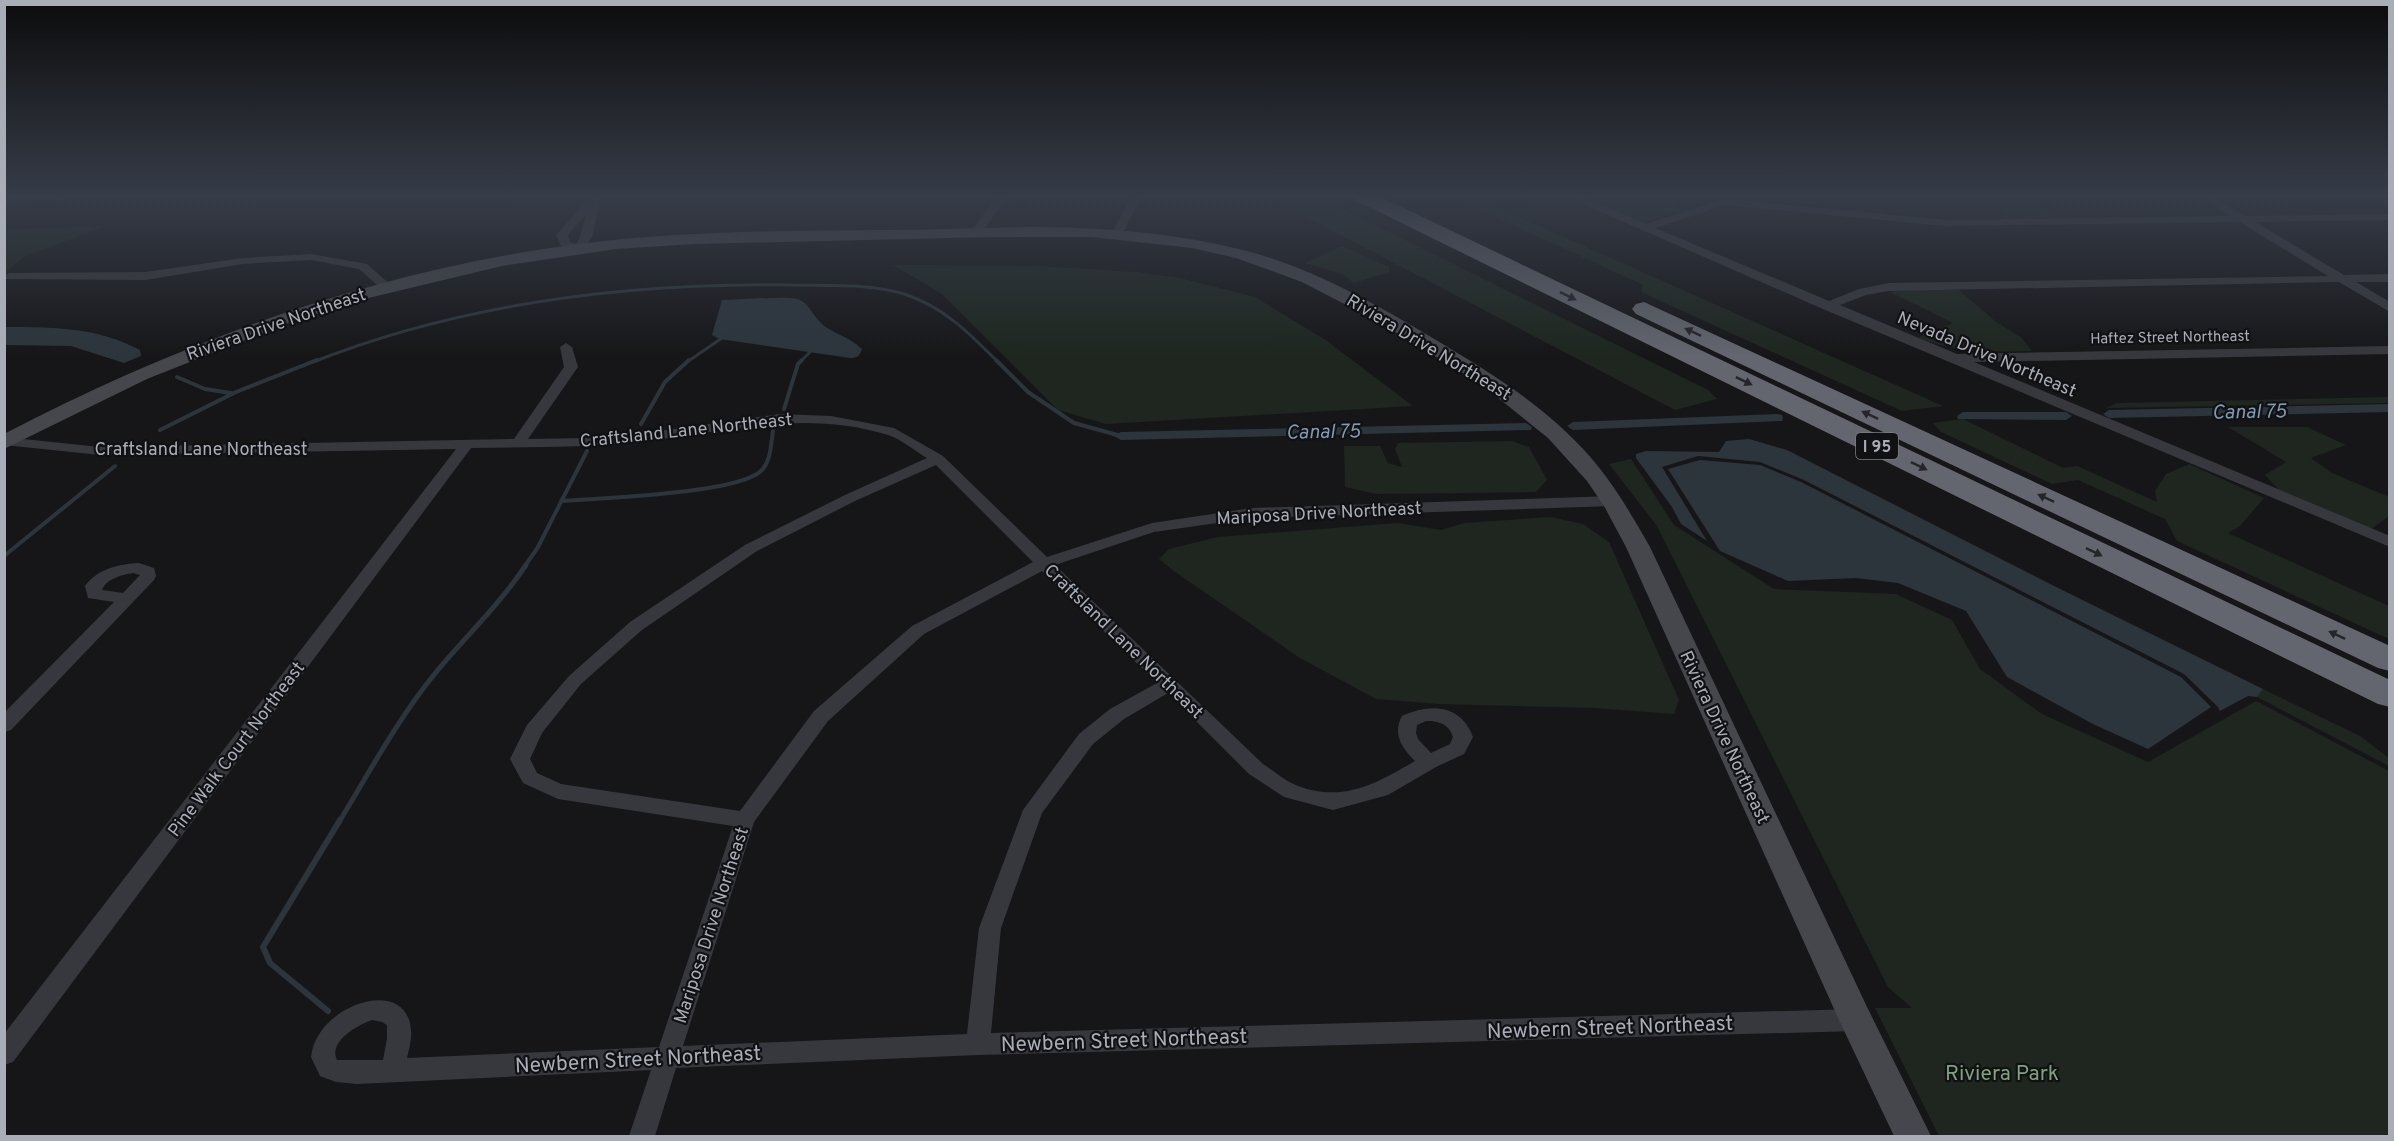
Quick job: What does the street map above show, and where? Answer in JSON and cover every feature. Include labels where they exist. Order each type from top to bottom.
[{"type":"highway","name":"I 95","points":[[1474,250],[2390,695]]},
{"type":"highway","name":"I 95","points":[[1519,250],[2390,660]]},
{"type":"street","name":"Riviera Drive Northeast","points":[[5,441],[96,394],[163,364],[259,327],[387,287],[520,258],[570,250]]},
{"type":"street","name":"Riviera Drive Northeast","points":[[1218,250],[1272,264],[1330,288],[1378,313],[1497,384],[1564,439],[1613,501],[1638,547],[1856,1020],[1913,1137]]},
{"type":"street","name":"Nevada Drive Northeast","points":[[1697,250],[1951,358],[2386,537]]},
{"type":"street","points":[[2294,250],[2390,308]]},
{"type":"street","points":[[9,277],[145,276],[243,261],[311,257],[363,266],[387,287]]},
{"type":"street","points":[[1827,306],[1863,292],[1889,287],[2390,278]]},
{"type":"street","points":[[518,443],[571,367],[566,347]]},
{"type":"street","name":"Haftez Street Northeast","points":[[1951,358],[2390,350]]},
{"type":"street","name":"Craftsland Lane Northeast","points":[[5,441],[100,451],[588,441],[645,436],[780,418],[831,420],[894,432],[938,459],[1256,769],[1291,792],[1333,802],[1381,790],[1429,762]]},
{"type":"street","name":"Pine Walk Court Northeast","points":[[4,1054],[467,444]]},
{"type":"street","points":[[745,820],[558,791],[530,777],[520,759],[534,730],[574,680],[636,626],[751,548],[850,498],[938,459]]},
{"type":"street","name":"Mariposa Drive Northeast","points":[[642,1137],[745,820],[821,716],[918,630],[1044,563],[1152,528],[1252,513],[1613,501]]},
{"type":"street","points":[[4,725],[127,599]]},
{"type":"street","points":[[978,1044],[990,928],[1033,810],[1086,739],[1117,714],[1170,684]]},
{"type":"street","name":"Newbern Street Northeast","points":[[393,1070],[978,1044],[1856,1020]]},
{"type":"green space","points":[[5,250],[42,250],[24,257],[5,273]]},
{"type":"green space","points":[[1333,250],[1352,250],[1389,267],[1389,272],[1354,283],[1342,274],[1305,263]]},
{"type":"green space","points":[[1370,250],[1426,250],[1708,390],[1717,399],[1675,410]]},
{"type":"green space","points":[[1568,250],[1593,250],[1943,406],[1902,411],[1641,292],[1643,285]]},
{"type":"green space","points":[[893,265],[1039,266],[1137,272],[1180,278],[1255,297],[1327,341],[1413,406],[1106,424],[1058,410],[942,294]]},
{"type":"green space","points":[[1959,290],[1995,321],[2022,338],[2032,351],[1960,349],[1918,338],[1953,323],[1890,292]]},
{"type":"green space","points":[[2389,397],[2389,403],[2106,408],[2117,403]]},
{"type":"green space","points":[[1963,419],[2063,468],[2077,466],[2157,502],[2155,491],[2166,474],[2189,464],[2264,498],[2240,526],[2228,533],[2389,606],[2389,639],[2177,541],[2165,519],[2078,480],[2052,484],[1941,432],[1933,423]]},
{"type":"green space","points":[[2228,427],[2307,427],[2346,445],[2311,458],[2332,473],[2389,497],[2389,516],[2370,530],[2280,491],[2265,475],[2286,462]]},
{"type":"green space","points":[[1512,441],[1529,447],[1547,480],[1536,492],[1376,494],[1345,487],[1344,446],[1380,446],[1388,463],[1402,467],[1395,449],[1398,443]]},
{"type":"green space","name":"Riviera Park","points":[[1631,459],[1674,525],[1774,589],[1896,594],[1952,620],[1980,669],[2042,714],[2148,762],[2256,701],[2389,771],[2389,1136],[1939,1136],[1875,1008],[1912,1008],[1888,987],[1657,526],[1609,464]]},
{"type":"green space","points":[[1551,517],[1583,524],[1609,542],[1679,700],[1674,714],[1594,708],[1439,704],[1376,699],[1300,658],[1159,559],[1169,549],[1218,537],[1398,523],[1441,530],[1464,523]]},
{"type":"green space","points":[[2263,689],[2360,736],[2389,758],[2389,766],[2257,697]]},
{"type":"shaded area","points":[[762,298],[800,300],[822,324],[862,349],[860,353],[850,358],[719,339],[712,335],[722,300]]},
{"type":"shaded area","points":[[5,327],[57,328],[91,333],[124,342],[140,350],[141,356],[124,363],[71,346],[5,345]]},
{"type":"shaded area","points":[[1749,439],[1787,450],[2263,689],[2257,697],[2248,696],[2220,711],[2184,674],[1804,480],[1760,462],[1698,456],[1662,467],[1707,541],[1681,524],[1672,507],[1636,458],[1636,454],[1646,451],[1719,452],[1726,441]]},
{"type":"shaded area","points":[[1700,460],[1760,465],[1801,482],[2181,677],[2211,707],[2148,749],[2093,724],[2007,677],[1966,611],[1898,583],[1856,578],[1788,581],[1720,551],[1668,469]]},
{"type":"waterway","points":[[313,362],[370,341],[429,324],[488,311],[548,300],[608,293],[729,285],[834,285],[894,291],[921,300],[945,315],[967,332],[998,362]]},
{"type":"waterway","points":[[687,362],[725,336]]},
{"type":"waterway","points":[[784,409],[798,364],[811,351]]},
{"type":"waterway","points":[[160,430],[236,392],[317,360]]},
{"type":"waterway","points":[[641,424],[665,382],[689,360]]},
{"type":"waterway","points":[[998,362],[1028,392],[1074,423],[1121,436]]},
{"type":"waterway","points":[[177,377],[205,389],[231,393]]},
{"type":"waterway","name":"Canal 75","points":[[2109,414],[2390,408]]},
{"type":"waterway","name":"Canal 75","points":[[1963,416],[2066,416]]},
{"type":"waterway","name":"Canal 75","points":[[1573,426],[1777,418]]},
{"type":"waterway","name":"Canal 75","points":[[1121,436],[1526,427]]},
{"type":"waterway","points":[[561,501],[666,494],[725,485],[747,479],[761,471],[767,463],[773,431]]},
{"type":"waterway","points":[[561,501],[587,451]]},
{"type":"waterway","points":[[4,556],[115,466]]},
{"type":"waterway","points":[[525,566],[538,547],[561,501]]},
{"type":"waterway","points":[[339,822],[385,745],[423,689],[516,580],[526,565]]},
{"type":"waterway","points":[[328,1011],[270,963],[263,947],[340,820]]}]
